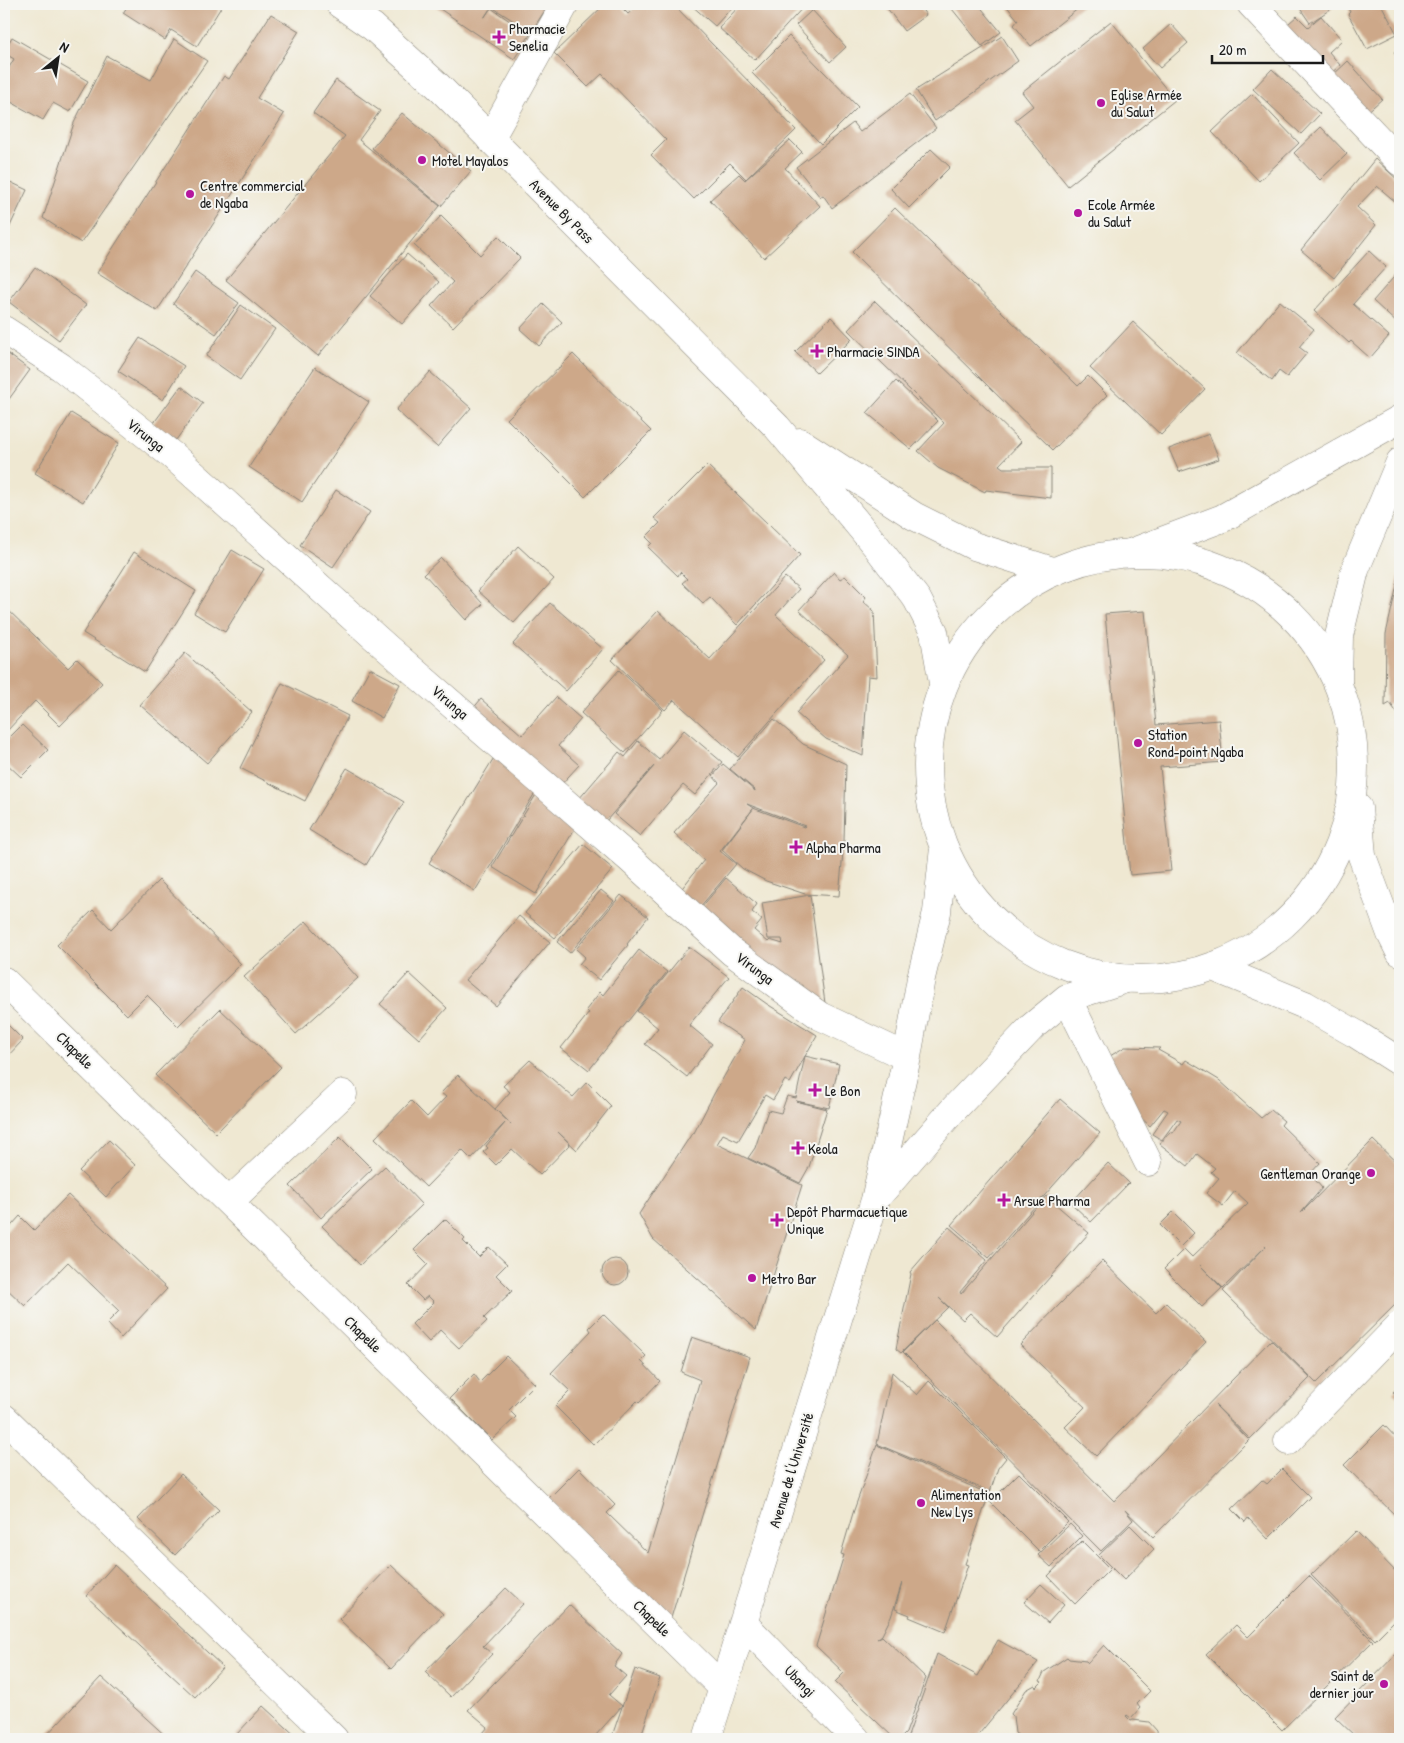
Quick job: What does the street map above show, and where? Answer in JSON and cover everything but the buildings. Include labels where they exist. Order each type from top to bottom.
[{"type":"main road","name":"Avenue By Pass","points":[[340,4],[373,27],[438,86],[777,427]]},
{"type":"main road","points":[[490,139],[565,4]]},
{"type":"main road","points":[[1250,4],[1400,162]]},
{"type":"main road","name":"Virunga","points":[[4,330],[61,367],[172,456],[630,859],[732,952],[820,1016],[907,1057]]},
{"type":"main road","points":[[1130,552],[1223,518],[1400,419]]},
{"type":"main road","points":[[777,427],[914,516],[974,546],[1052,571]]},
{"type":"main road","points":[[777,427],[877,547],[917,599],[934,632],[943,683]]},
{"type":"main road","points":[[1338,682],[1339,636],[1355,570],[1400,462]]},
{"type":"main road","points":[[1355,778],[1343,838],[1328,873],[1305,904],[1278,930],[1248,952],[1213,967],[1170,978],[1126,979],[1087,972],[1050,959],[1017,939],[987,913],[963,883],[944,848],[932,808],[926,766],[931,724],[943,683],[970,637],[1007,598],[1052,571],[1078,561],[1104,555],[1130,552],[1167,554],[1203,562],[1238,576],[1270,595],[1297,620],[1320,649],[1338,682],[1348,713],[1354,745],[1362,856],[1391,934],[1400,952]]},
{"type":"main road","name":"Avenue de l'Université","points":[[707,1739],[875,1200],[907,1057],[921,978],[937,912],[944,848]]},
{"type":"main road","points":[[1213,967],[1305,1005],[1400,1062]]},
{"type":"main road","points":[[875,1200],[953,1110],[1033,1026],[1067,998],[1126,979]]},
{"type":"main road","name":"Chapelle","points":[[4,981],[723,1688]]},
{"type":"main road","points":[[1067,998],[1148,1162]]},
{"type":"main road","points":[[229,1202],[343,1094]]},
{"type":"main road","points":[[1288,1441],[1400,1325]]},
{"type":"main road","points":[[4,1418],[334,1739]]},
{"type":"main road","name":"Ubangi","points":[[744,1623],[856,1739]]},
{"type":"place","name":"Pharmacie Senelia","points":[[499,37]]},
{"type":"place","name":"Eglise Armée du Salut","points":[[1101,103]]},
{"type":"place","name":"Motel Mayalos","points":[[422,160]]},
{"type":"place","name":"Centre commercial de Ngaba","points":[[190,194]]},
{"type":"place","name":"Ecole Armée du Salut","points":[[1078,213]]},
{"type":"place","name":"Pharmacie SINDA","points":[[817,351]]},
{"type":"place","name":"Station Rond-point Ngaba","points":[[1138,743]]},
{"type":"place","name":"Alpha Pharma","points":[[796,847]]},
{"type":"place","name":"Le Bon","points":[[815,1090]]},
{"type":"place","name":"Keola","points":[[798,1148]]},
{"type":"place","name":"Gentleman Orange","points":[[1371,1173]]},
{"type":"place","name":"Arsue Pharma","points":[[1004,1200]]},
{"type":"place","name":"Depôt Pharmacuetique Unique","points":[[777,1220]]},
{"type":"place","name":"Metro Bar","points":[[752,1278]]},
{"type":"place","name":"Alimentation New Lys","points":[[921,1503]]},
{"type":"place","name":"Saint de dernier jour","points":[[1384,1684]]}]
